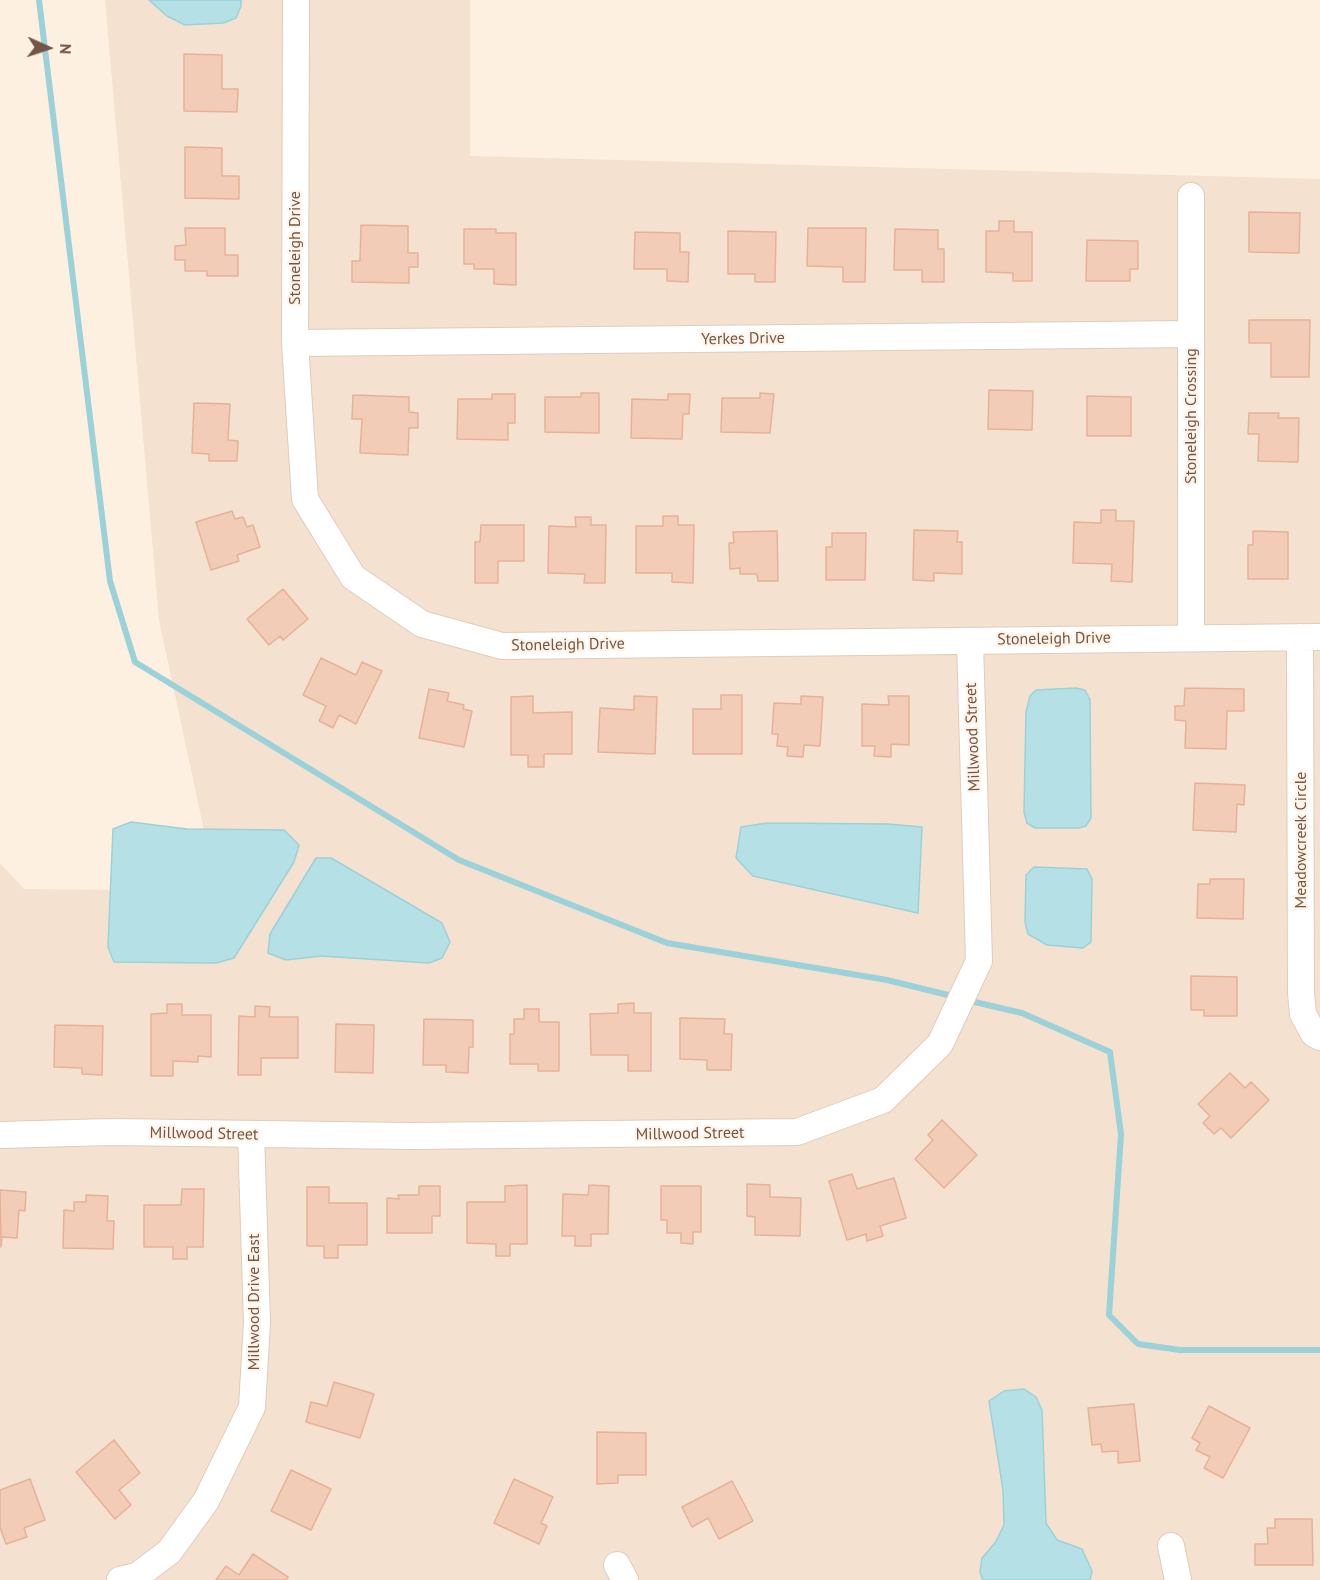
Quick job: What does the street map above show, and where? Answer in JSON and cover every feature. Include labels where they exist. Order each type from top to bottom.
[{"type":"street","name":"Stoneleigh Drive","points":[[296,0],[295,343],[305,499],[353,577],[422,624],[502,646],[1310,637]]},
{"type":"street","name":"Stoneleigh Crossing","points":[[1191,196],[1191,637]]},
{"type":"street","name":"Yerkes Drive","points":[[295,343],[1191,334]]},
{"type":"street","name":"Meadowcreek Circle","points":[[1310,637],[1301,993],[1303,1014],[1314,1034],[1320,1037]]},
{"type":"street","name":"Millwood Street","points":[[0,1135],[111,1132],[411,1136],[797,1132],[884,1100],[940,1044],[979,961],[970,641]]},
{"type":"street","name":"Millwood Drive East","points":[[132,1579],[169,1552],[206,1501],[252,1407],[257,1322],[251,1134]]},
{"type":"street","points":[[1171,1546],[1178,1580]]},
{"type":"shaded area","points":[[105,0],[470,0],[470,156],[1320,179],[1320,1580],[0,1580],[0,863],[24,889],[217,891],[159,620]]},
{"type":"water","points":[[149,0],[241,0],[241,6],[236,18],[223,23],[185,25],[167,16]]},
{"type":"water","points":[[1076,688],[1085,690],[1090,700],[1091,818],[1086,826],[1078,828],[1035,828],[1027,823],[1024,812],[1026,712],[1030,696],[1036,690]]},
{"type":"water","points":[[131,822],[187,829],[284,830],[299,845],[294,862],[234,958],[216,963],[114,962],[108,947],[113,829]]},
{"type":"water","points":[[767,823],[888,824],[922,827],[918,913],[753,876],[736,858],[741,827]]},
{"type":"water","points":[[316,858],[331,858],[442,923],[450,942],[442,958],[429,963],[321,956],[286,960],[268,953],[270,934]]},
{"type":"water","points":[[1034,867],[1087,869],[1092,879],[1091,942],[1083,948],[1047,945],[1028,934],[1025,922],[1026,875]]},
{"type":"water","points":[[1024,1389],[1036,1397],[1042,1410],[1046,1523],[1057,1540],[1082,1549],[1092,1571],[1090,1580],[983,1580],[980,1572],[982,1558],[995,1543],[1004,1525],[1003,1490],[989,1401],[1004,1391]]},
{"type":"building","points":[[184,54],[222,55],[222,89],[238,89],[237,112],[184,111]]},
{"type":"building","points":[[185,147],[222,148],[222,176],[239,176],[239,199],[185,198]]},
{"type":"building","points":[[1249,212],[1300,213],[1299,253],[1249,252]]},
{"type":"building","points":[[999,221],[1014,221],[1014,232],[1032,232],[1032,281],[1013,281],[1013,273],[986,272],[986,231],[999,231]]},
{"type":"building","points":[[361,225],[408,226],[408,253],[418,253],[418,267],[409,267],[409,283],[352,282],[352,261],[360,261]]},
{"type":"building","points":[[185,228],[225,228],[225,255],[238,255],[238,276],[207,276],[207,271],[185,271],[185,260],[175,260],[175,246],[186,245]]},
{"type":"building","points":[[808,228],[866,228],[865,282],[843,282],[843,267],[807,266]]},
{"type":"building","points":[[464,229],[496,229],[496,233],[516,233],[516,285],[494,284],[494,269],[474,269],[474,264],[464,264]]},
{"type":"building","points":[[895,229],[938,230],[938,249],[944,249],[944,282],[922,282],[922,270],[894,270]]},
{"type":"building","points":[[728,231],[776,232],[775,282],[755,282],[755,274],[728,274]]},
{"type":"building","points":[[635,232],[680,233],[680,252],[689,252],[688,282],[667,281],[667,269],[634,269]]},
{"type":"building","points":[[1087,240],[1138,241],[1138,269],[1130,269],[1130,281],[1086,281]]},
{"type":"building","points":[[1249,320],[1310,320],[1309,377],[1271,377],[1271,343],[1249,343]]},
{"type":"building","points":[[989,390],[1033,391],[1032,430],[988,429]]},
{"type":"building","points":[[581,393],[599,393],[599,433],[545,432],[545,397],[581,397]]},
{"type":"building","points":[[760,393],[774,394],[770,433],[721,432],[722,398],[760,398]]},
{"type":"building","points":[[492,394],[515,394],[515,423],[508,423],[508,440],[457,439],[458,399],[492,399]]},
{"type":"building","points":[[668,394],[690,394],[689,414],[683,414],[682,439],[631,438],[632,399],[668,400]]},
{"type":"building","points":[[353,395],[409,397],[409,412],[418,413],[418,428],[409,428],[408,455],[360,453],[362,419],[352,419]]},
{"type":"building","points":[[1087,396],[1131,397],[1131,436],[1087,436]]},
{"type":"building","points":[[194,403],[230,404],[228,440],[238,441],[237,461],[209,461],[209,454],[192,453]]},
{"type":"building","points":[[1249,413],[1279,413],[1278,418],[1299,418],[1298,462],[1258,461],[1259,434],[1248,434]]},
{"type":"building","points":[[1101,510],[1116,510],[1116,521],[1134,521],[1132,582],[1111,581],[1112,564],[1073,563],[1074,522],[1101,523]]},
{"type":"building","points":[[232,511],[235,519],[243,517],[247,527],[253,525],[260,547],[237,555],[239,561],[211,570],[196,522]]},
{"type":"building","points":[[663,516],[678,516],[678,525],[694,525],[693,583],[672,582],[672,573],[636,573],[636,526],[663,526]]},
{"type":"building","points":[[575,517],[591,517],[591,525],[606,525],[605,583],[584,583],[585,574],[548,573],[549,526],[576,527]]},
{"type":"building","points":[[481,525],[524,525],[524,561],[498,561],[498,583],[475,583],[475,542],[480,542]]},
{"type":"building","points":[[914,530],[958,531],[957,542],[962,542],[962,574],[934,573],[934,581],[913,580]]},
{"type":"building","points":[[777,531],[778,581],[758,581],[757,574],[740,574],[740,568],[730,569],[729,543],[734,543],[733,532]]},
{"type":"building","points":[[1253,531],[1288,532],[1288,579],[1248,579],[1248,545],[1253,545]]},
{"type":"building","points":[[832,533],[866,533],[865,580],[826,580],[826,547],[832,547]]},
{"type":"building","points":[[283,589],[308,619],[283,640],[280,636],[269,645],[247,619]]},
{"type":"building","points":[[321,658],[356,675],[362,662],[382,671],[356,724],[339,715],[333,728],[319,721],[326,706],[303,695]]},
{"type":"building","points":[[1185,688],[1244,689],[1244,711],[1227,711],[1226,749],[1185,748],[1186,721],[1175,720],[1175,706],[1184,706]]},
{"type":"building","points":[[429,689],[449,693],[447,701],[464,705],[463,709],[472,711],[464,747],[419,738]]},
{"type":"building","points":[[721,695],[742,695],[742,754],[693,754],[693,709],[721,709]]},
{"type":"building","points":[[533,696],[533,713],[572,712],[572,754],[544,754],[544,767],[528,767],[528,755],[511,755],[511,697]]},
{"type":"building","points":[[634,696],[657,697],[655,754],[598,752],[600,708],[634,710]]},
{"type":"building","points":[[801,696],[823,697],[820,746],[804,745],[803,757],[787,756],[788,747],[777,746],[778,734],[772,734],[774,703],[801,704]]},
{"type":"building","points":[[888,696],[909,696],[909,745],[891,744],[891,757],[874,756],[875,746],[862,746],[862,704],[889,705]]},
{"type":"building","points":[[1195,783],[1245,785],[1244,805],[1237,804],[1236,832],[1193,830]]},
{"type":"building","points":[[1210,879],[1244,879],[1243,919],[1197,918],[1198,884],[1210,884]]},
{"type":"building","points":[[1191,976],[1237,977],[1237,1016],[1204,1016],[1204,1010],[1191,1010]]},
{"type":"building","points":[[634,1003],[634,1013],[651,1013],[651,1071],[628,1071],[628,1055],[591,1055],[590,1014],[618,1013],[618,1004]]},
{"type":"building","points":[[167,1004],[182,1004],[182,1015],[211,1015],[211,1057],[198,1056],[198,1062],[173,1061],[173,1076],[151,1076],[151,1014],[167,1013]]},
{"type":"building","points":[[255,1006],[270,1007],[269,1017],[298,1017],[298,1058],[261,1058],[261,1075],[238,1075],[239,1016],[255,1017]]},
{"type":"building","points":[[524,1009],[539,1009],[539,1022],[559,1022],[559,1071],[538,1071],[538,1064],[510,1064],[510,1034],[514,1034],[514,1019],[524,1019]]},
{"type":"building","points":[[680,1018],[725,1019],[724,1034],[732,1034],[731,1070],[707,1070],[707,1060],[680,1059]]},
{"type":"building","points":[[424,1019],[473,1020],[473,1047],[469,1047],[468,1073],[446,1072],[446,1065],[423,1065]]},
{"type":"building","points":[[336,1024],[374,1025],[373,1073],[335,1072]]},
{"type":"building","points":[[55,1025],[103,1026],[102,1075],[82,1074],[82,1068],[54,1067]]},
{"type":"building","points":[[1230,1073],[1245,1088],[1251,1082],[1269,1100],[1231,1138],[1221,1128],[1214,1134],[1203,1123],[1210,1116],[1198,1104]]},
{"type":"building","points":[[942,1120],[977,1155],[944,1188],[915,1159],[933,1140],[928,1135]]},
{"type":"building","points":[[852,1174],[857,1189],[894,1178],[906,1218],[880,1226],[883,1236],[867,1241],[866,1234],[847,1240],[829,1181]]},
{"type":"building","points":[[747,1184],[770,1185],[770,1197],[801,1198],[800,1236],[755,1235],[755,1217],[747,1216]]},
{"type":"building","points":[[527,1185],[527,1244],[510,1244],[510,1256],[496,1256],[496,1244],[467,1243],[467,1202],[505,1202],[505,1186]]},
{"type":"building","points":[[589,1185],[609,1186],[608,1234],[591,1234],[591,1246],[575,1246],[575,1236],[562,1236],[563,1194],[588,1195]]},
{"type":"building","points":[[419,1186],[440,1186],[440,1216],[432,1216],[432,1233],[387,1233],[387,1198],[399,1199],[398,1195],[419,1195]]},
{"type":"building","points":[[661,1186],[701,1186],[701,1232],[693,1232],[693,1244],[681,1243],[681,1233],[667,1233],[667,1220],[661,1220]]},
{"type":"building","points":[[307,1187],[329,1187],[329,1203],[367,1203],[367,1245],[338,1245],[338,1258],[324,1258],[324,1246],[307,1246]]},
{"type":"building","points":[[182,1189],[204,1189],[203,1247],[187,1247],[187,1259],[173,1259],[173,1247],[144,1247],[144,1205],[181,1205]]},
{"type":"building","points":[[0,1190],[26,1192],[25,1211],[19,1210],[17,1238],[2,1237],[1,1247]]},
{"type":"building","points":[[86,1195],[108,1196],[107,1221],[114,1221],[113,1249],[63,1248],[64,1210],[74,1211],[74,1202],[86,1202]]},
{"type":"building","points":[[334,1382],[374,1394],[360,1438],[306,1422],[311,1402],[327,1406]]},
{"type":"building","points":[[1134,1404],[1140,1461],[1118,1463],[1118,1451],[1102,1452],[1101,1444],[1092,1445],[1088,1408]]},
{"type":"building","points":[[1209,1406],[1250,1428],[1223,1478],[1204,1468],[1210,1457],[1196,1450],[1200,1443],[1192,1438]]},
{"type":"building","points":[[597,1432],[646,1433],[646,1475],[618,1475],[618,1483],[597,1484]]},
{"type":"building","points":[[114,1440],[140,1473],[119,1490],[131,1505],[115,1519],[76,1472]]},
{"type":"building","points":[[291,1470],[331,1489],[311,1530],[271,1511]]},
{"type":"building","points":[[30,1479],[45,1520],[24,1528],[27,1537],[6,1544],[0,1527],[0,1490]]},
{"type":"building","points":[[514,1479],[553,1497],[541,1523],[547,1526],[539,1544],[494,1523]]},
{"type":"building","points":[[732,1481],[753,1521],[719,1539],[708,1518],[692,1527],[682,1507]]},
{"type":"building","points":[[1275,1519],[1312,1519],[1313,1565],[1255,1565],[1255,1544],[1268,1544],[1267,1528],[1275,1528]]},
{"type":"building","points":[[253,1554],[288,1577],[286,1580],[216,1580],[226,1566],[239,1575]]},
{"type":"waterway","points":[[39,0],[110,581],[135,662],[459,860],[667,943],[887,980],[956,997]]},
{"type":"waterway","points":[[966,1000],[1022,1013],[1110,1052],[1121,1134],[1109,1315],[1138,1344],[1180,1350],[1320,1350]]}]
